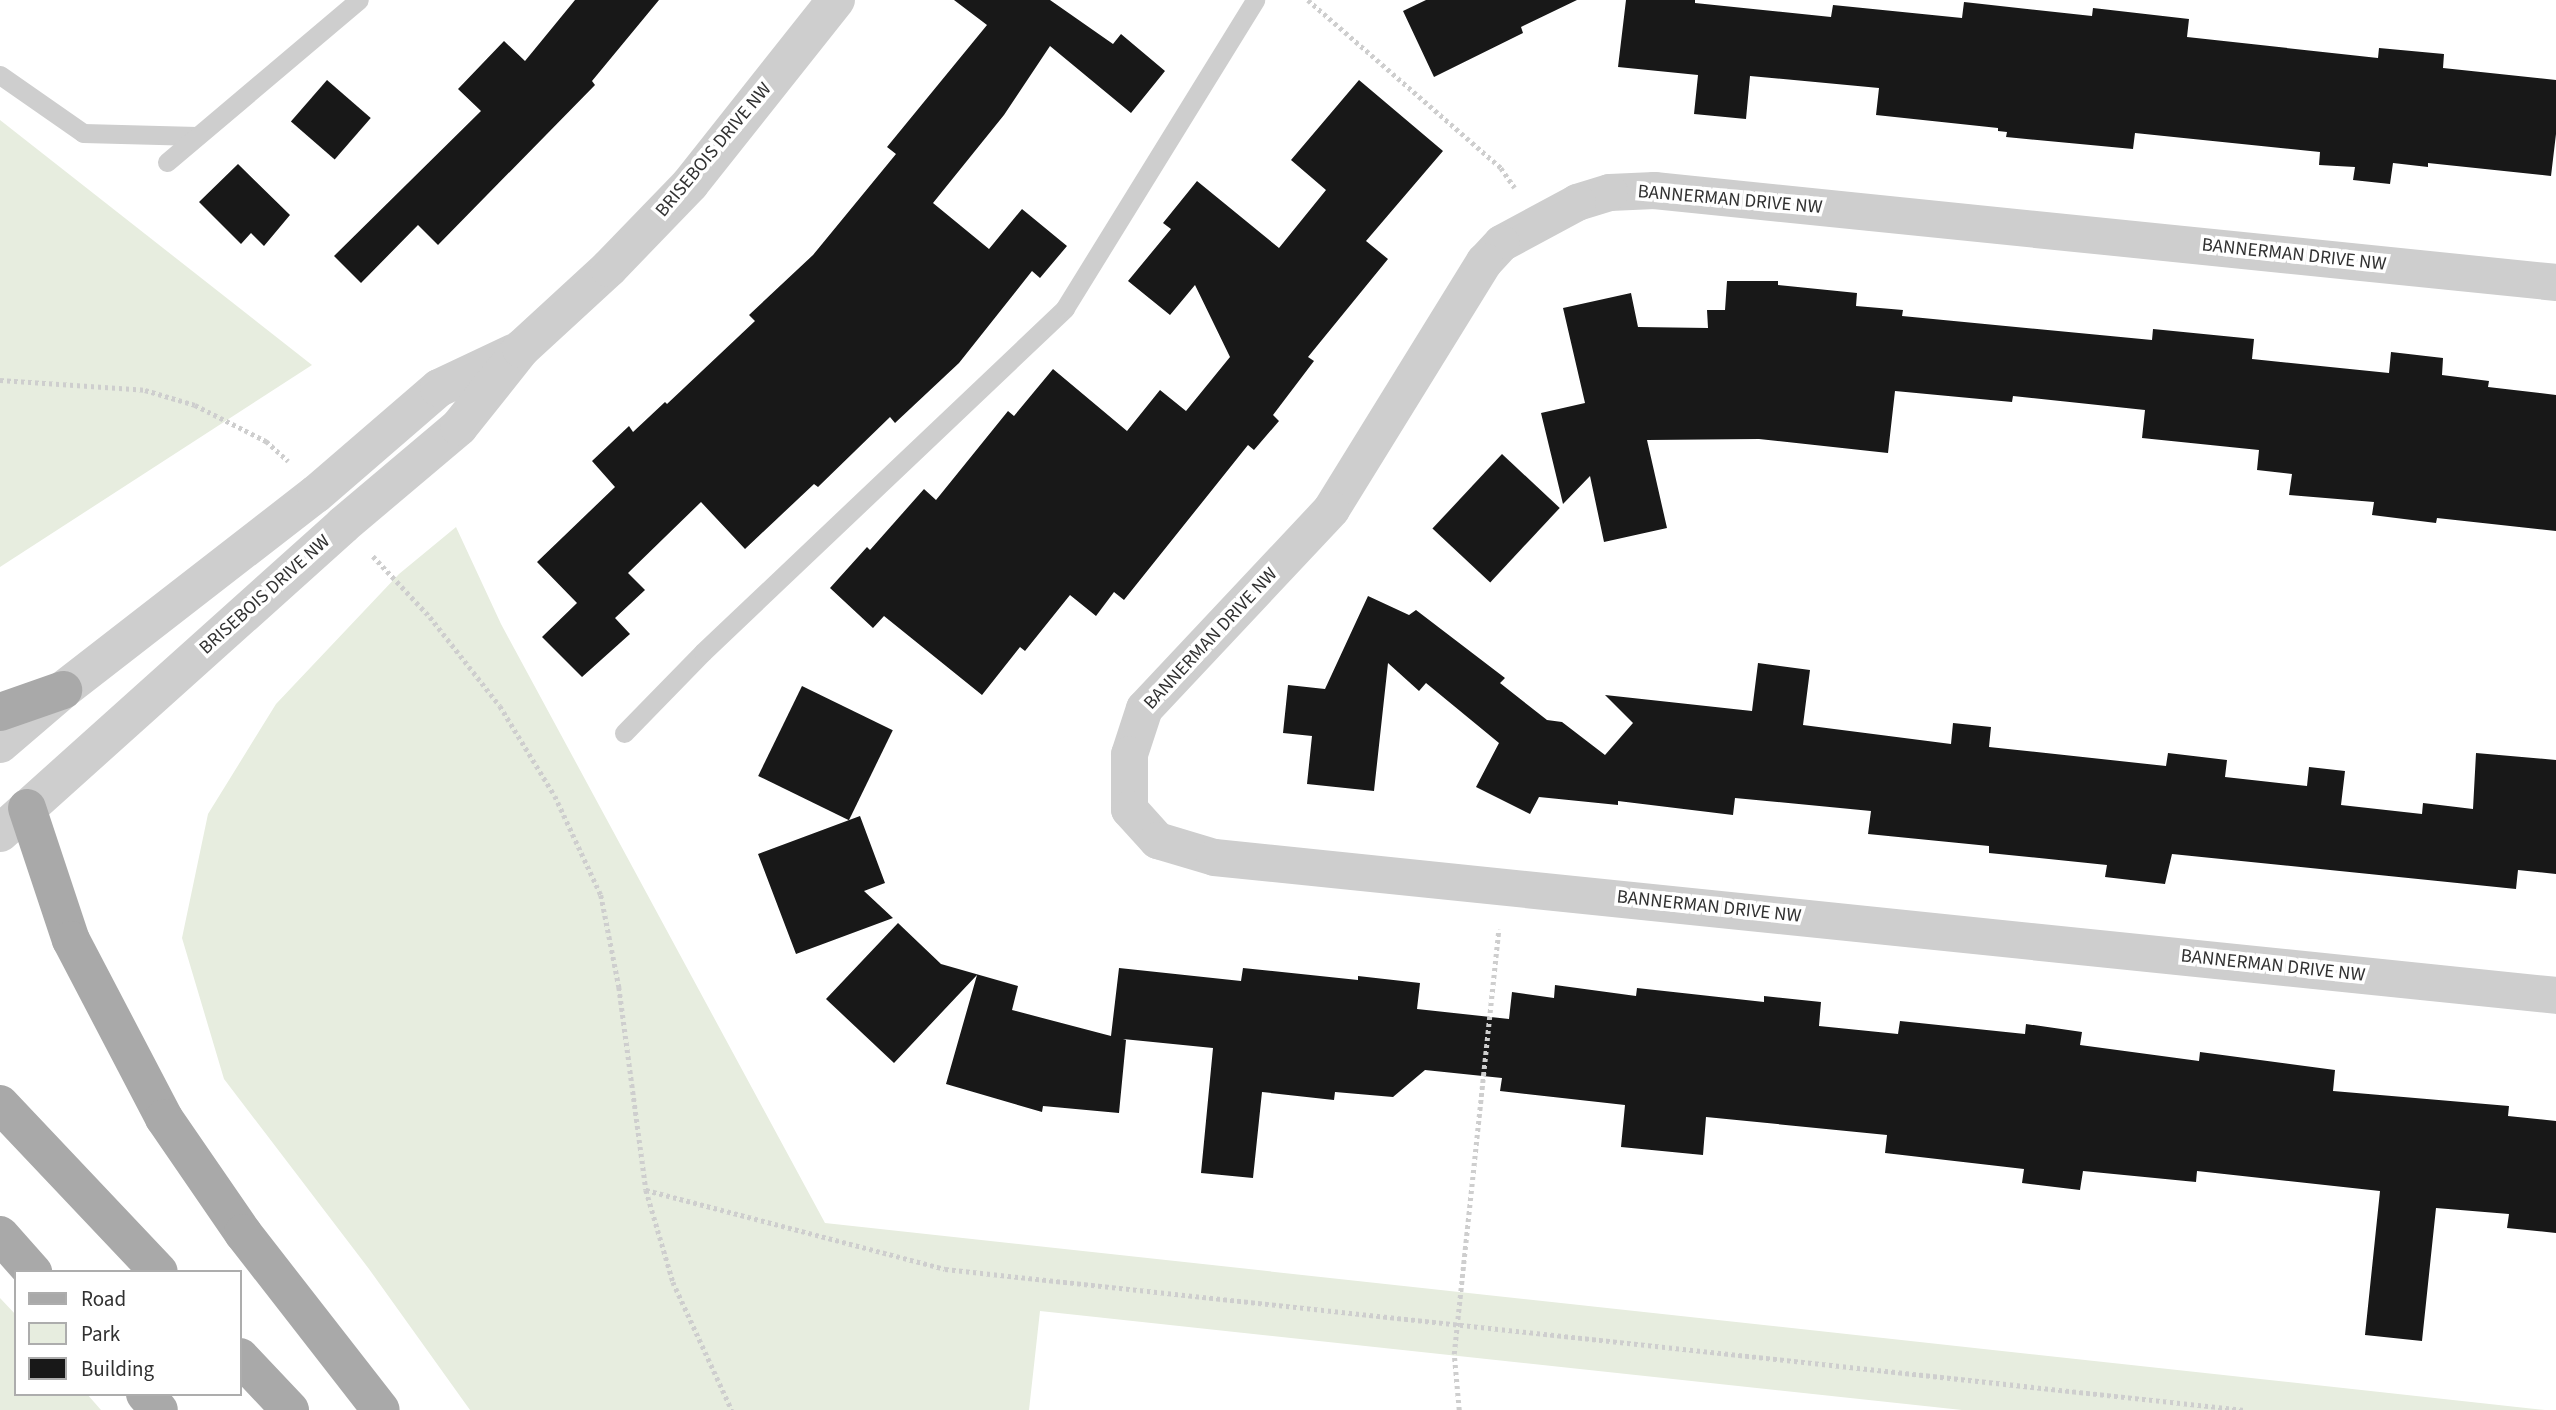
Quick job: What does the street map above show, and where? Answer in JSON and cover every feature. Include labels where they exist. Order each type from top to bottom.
[{"type":"main road","points":[[0,712],[63,690]]},
{"type":"main road","points":[[14,820],[71,940],[164,1118],[243,1234],[381,1410]]},
{"type":"main road","points":[[0,1104],[157,1270]]},
{"type":"main road","points":[[0,1235],[31,1270]]},
{"type":"main road","points":[[242,1359],[290,1410]]},
{"type":"main road","points":[[147,1396],[159,1410]]},
{"type":"street","name":"BRISEBOIS DRIVE NW","points":[[14,820],[343,525],[459,427],[521,349],[609,268],[690,184],[836,0]]},
{"type":"street","name":"BANNERMAN DRIVE NW","points":[[2556,282],[1654,190],[1609,192],[1577,201],[1501,243],[1484,261],[1331,509],[1144,708],[1129,754],[1129,809],[1157,840],[1214,857],[2556,995]]},
{"type":"street","name":"BRISEBOIS DRIVE NW","points":[[0,744],[63,690],[316,494],[439,388],[521,349]]},
{"type":"lane","points":[[167,162],[359,0]]},
{"type":"lane","points":[[624,733],[713,642],[1065,308],[1255,0]]},
{"type":"lane","points":[[0,75],[83,133],[197,136]]},
{"type":"path","points":[[1308,0],[1501,168],[1535,222]]},
{"type":"path","points":[[0,380],[145,390],[194,405],[267,441],[281,453]]},
{"type":"path","points":[[385,569],[430,617],[500,706],[555,796],[601,895],[619,987],[646,1190],[673,1282],[732,1410]]},
{"type":"path","points":[[1459,1410],[1454,1378],[1457,1325],[1503,886]]},
{"type":"path","points":[[646,1190],[945,1269],[2244,1410]]},
{"type":"green space","points":[[0,120],[312,365],[0,567]]},
{"type":"green space","points":[[456,527],[501,624],[825,1223],[2545,1410],[1962,1410],[1040,1311],[1029,1410],[470,1410],[369,1269],[224,1079],[182,938],[208,814],[276,704],[399,574]]},
{"type":"green space","points":[[0,1298],[14,1313],[14,1396],[89,1396],[101,1410],[0,1410]]},
{"type":"building","points":[[575,0],[659,0],[592,81],[595,85],[438,245],[418,225],[361,283],[334,256],[481,111],[458,89],[504,41],[525,61]]},
{"type":"building","points":[[954,0],[1050,0],[1113,44],[1121,34],[1165,71],[1131,113],[1050,46],[1004,115],[933,203],[989,249],[1022,209],[1067,246],[1040,278],[1032,271],[959,363],[895,423],[890,417],[818,487],[814,484],[745,549],[701,502],[628,573],[645,590],[615,618],[630,634],[582,677],[542,637],[577,603],[537,562],[615,487],[592,461],[629,426],[633,432],[665,402],[667,404],[755,321],[749,315],[813,255],[896,154],[887,147],[987,25]]},
{"type":"building","points":[[1426,0],[1577,0],[1521,27],[1523,33],[1434,77],[1403,11]]},
{"type":"building","points":[[1626,0],[1695,0],[1695,3],[1831,17],[1833,5],[1962,18],[1964,2],[2092,16],[2093,8],[2189,19],[2187,37],[2378,58],[2379,48],[2444,54],[2443,68],[2556,80],[2556,134],[2551,176],[2428,163],[2428,167],[2393,163],[2390,184],[2353,180],[2355,167],[2319,165],[2320,152],[2135,133],[2133,149],[2006,137],[2007,132],[1998,131],[1998,128],[1876,115],[1879,88],[1750,76],[1746,119],[1694,114],[1698,75],[1618,67]]},
{"type":"building","points":[[327,80],[371,118],[335,160],[291,122]]},
{"type":"building","points":[[1359,80],[1443,151],[1366,241],[1388,259],[1308,357],[1314,361],[1273,415],[1279,421],[1254,450],[1248,445],[1124,600],[1114,592],[1096,616],[1070,595],[1025,651],[1020,647],[982,695],[884,616],[873,628],[830,588],[867,547],[870,550],[924,489],[936,500],[1008,411],[1014,416],[1053,369],[1127,431],[1160,390],[1186,411],[1230,357],[1195,285],[1170,315],[1128,281],[1171,229],[1163,223],[1197,181],[1279,248],[1326,190],[1291,160]]},
{"type":"building","points":[[238,164],[290,215],[264,246],[251,233],[241,244],[199,202]]},
{"type":"building","points":[[1727,281],[1778,281],[1778,285],[1857,293],[1856,306],[1903,310],[1902,316],[2152,340],[2153,329],[2254,339],[2252,359],[2389,373],[2391,352],[2443,358],[2442,375],[2489,381],[2488,387],[2556,395],[2556,531],[2437,518],[2436,523],[2372,515],[2374,502],[2289,495],[2292,474],[2257,470],[2259,450],[2142,438],[2145,410],[2013,396],[2012,402],[1895,391],[1888,453],[1759,439],[1647,440],[1667,528],[1604,542],[1590,476],[1563,504],[1541,413],[1585,403],[1563,308],[1631,293],[1638,327],[1708,328],[1707,310],[1725,310]]},
{"type":"building","points":[[1502,454],[1560,508],[1490,582],[1432,529]]},
{"type":"building","points":[[1368,596],[1409,615],[1416,610],[1505,678],[1500,683],[1547,720],[1562,722],[1605,755],[1633,723],[1605,695],[1752,711],[1758,663],[1810,670],[1803,725],[1951,744],[1953,723],[1991,727],[1989,747],[2166,766],[2168,753],[2227,760],[2225,777],[2307,786],[2309,767],[2345,771],[2341,805],[2422,814],[2423,803],[2473,809],[2476,753],[2556,760],[2556,874],[2518,870],[2516,889],[2172,854],[2165,884],[2105,877],[2107,865],[1989,853],[1989,846],[1868,834],[1871,811],[1735,798],[1733,815],[1618,801],[1618,805],[1539,797],[1530,814],[1476,787],[1499,743],[1426,683],[1419,691],[1388,663],[1374,791],[1307,784],[1312,736],[1283,733],[1288,685],[1325,689]]},
{"type":"building","points":[[802,686],[893,730],[849,820],[758,776]]},
{"type":"building","points":[[860,816],[885,883],[864,891],[893,918],[796,954],[758,854]]},
{"type":"building","points":[[898,923],[941,964],[1018,986],[1012,1010],[1111,1036],[1119,968],[1241,981],[1243,968],[1358,980],[1358,976],[1420,983],[1417,1009],[1509,1019],[1512,992],[1554,998],[1555,985],[1636,996],[1637,988],[1764,1002],[1764,996],[1821,1002],[1819,1026],[1898,1034],[1900,1021],[2025,1034],[2026,1024],[2082,1032],[2080,1045],[2199,1061],[2200,1052],[2335,1070],[2333,1091],[2509,1106],[2508,1116],[2556,1121],[2556,1233],[2507,1228],[2509,1214],[2436,1208],[2422,1341],[2365,1335],[2380,1191],[2197,1171],[2196,1182],[2083,1171],[2080,1190],[2022,1183],[2024,1169],[1885,1153],[1887,1135],[1706,1117],[1703,1155],[1621,1147],[1625,1105],[1500,1091],[1502,1078],[1425,1070],[1393,1097],[1335,1092],[1334,1100],[1262,1092],[1253,1178],[1201,1173],[1213,1048],[1123,1039],[1126,1040],[1119,1113],[1043,1106],[1042,1112],[946,1084],[977,975],[894,1063],[826,999]]}]
